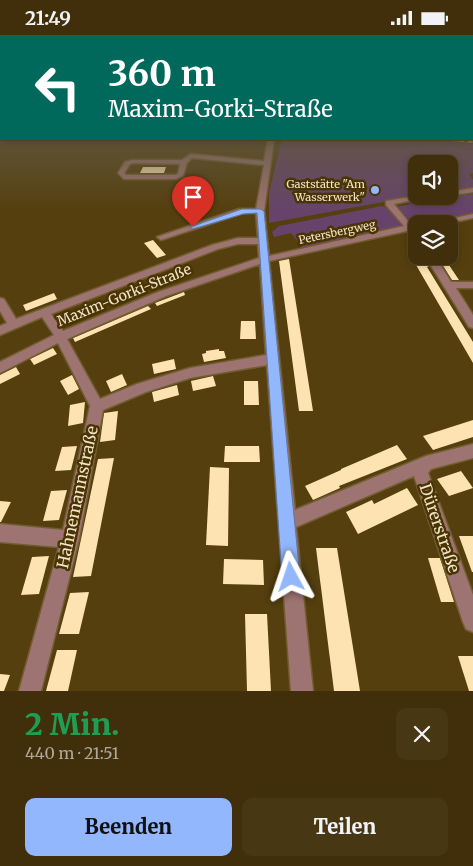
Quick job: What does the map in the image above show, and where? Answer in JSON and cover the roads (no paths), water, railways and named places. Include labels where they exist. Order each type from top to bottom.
[{"type":"street","points":[[269,151],[260,211],[302,691]]},
{"type":"street","points":[[184,162],[134,161],[127,163],[121,173],[124,177],[176,177],[181,175],[184,162],[191,156],[267,163]]},
{"type":"street","points":[[458,192],[473,190]]},
{"type":"street","points":[[408,200],[389,203],[408,222]]},
{"type":"street","points":[[161,237],[242,211],[260,211]]},
{"type":"street","points":[[458,219],[473,216]]},
{"type":"street","name":"Petersbergweg","points":[[263,260],[408,228]]},
{"type":"street","name":"Maxim-Gorki-Straße","points":[[0,331],[44,312],[215,247],[238,241],[262,241]]},
{"type":"street","name":"Maxim-Gorki-Straße","points":[[0,368],[60,336],[162,293],[263,260]]},
{"type":"street","points":[[436,265],[473,324]]},
{"type":"street","points":[[449,285],[473,285]]},
{"type":"street","points":[[0,302],[14,325]]},
{"type":"street","points":[[44,312],[60,336],[97,405],[190,373],[272,359]]},
{"type":"street","name":"Hahnemannstraße","points":[[30,691],[70,539],[97,405]]},
{"type":"street","points":[[286,521],[302,517],[426,463],[473,451]]},
{"type":"street","name":"Dürerstraße","points":[[426,463],[420,472],[473,622]]},
{"type":"street","points":[[0,533],[70,539]]},
{"type":"place","name":"Gaststätte \"Am Wasserwerk\"","points":[[375,190]]}]
